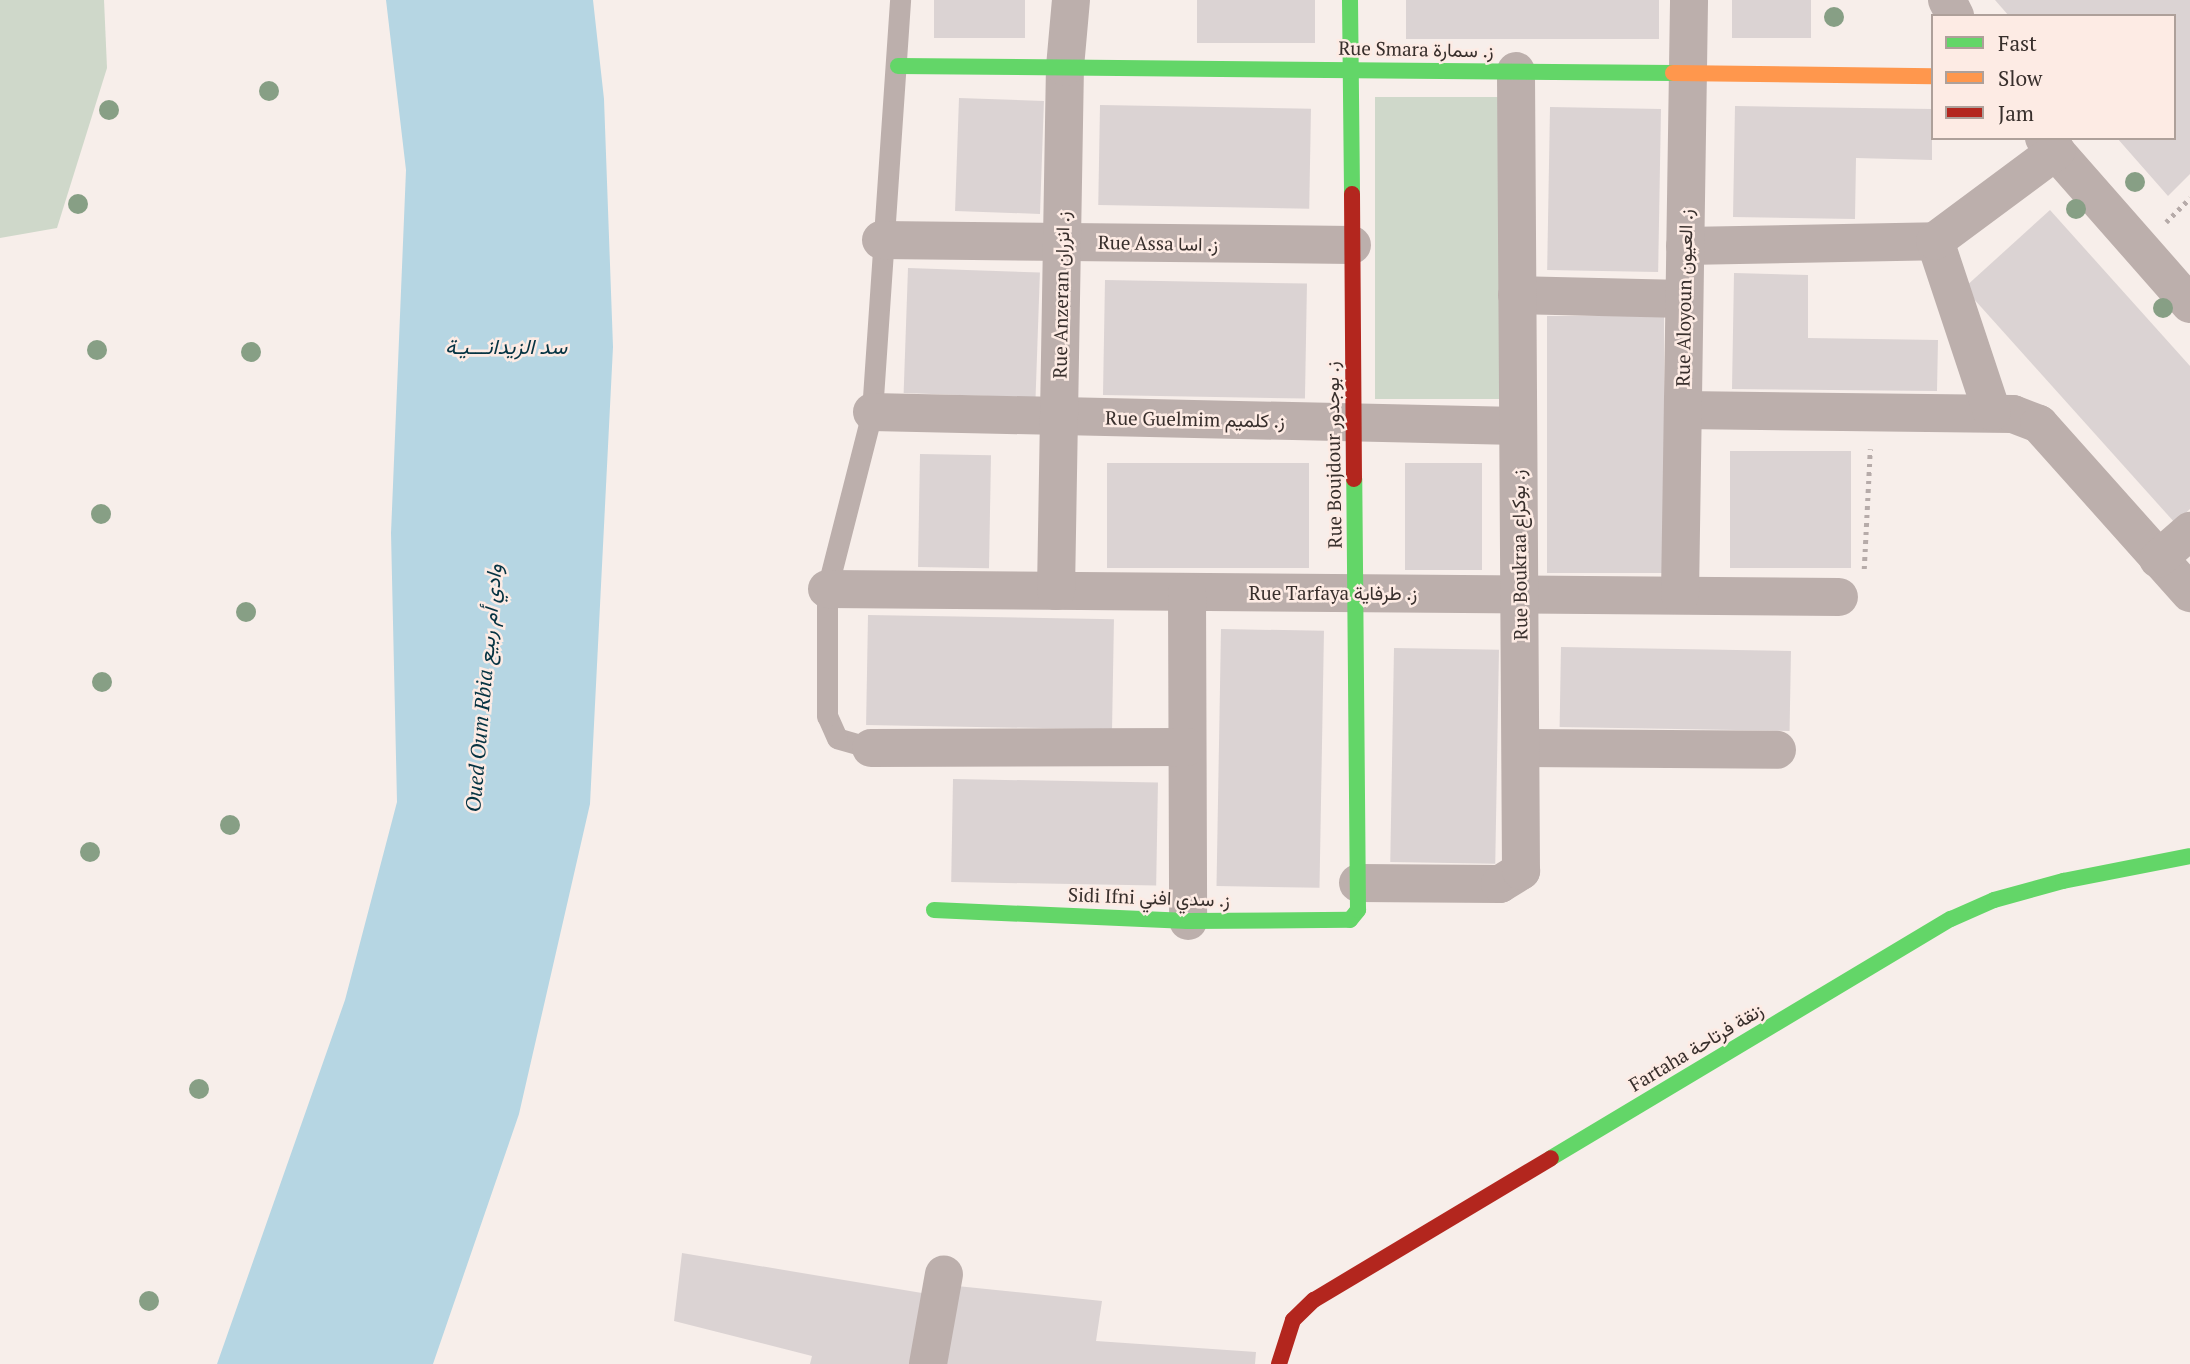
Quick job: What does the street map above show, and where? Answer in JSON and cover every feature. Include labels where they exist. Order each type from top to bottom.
[{"type":"street","name":"Rue Anzeran ز. انزران","points":[[1056,591],[1065,67],[1071,0]]},
{"type":"street","name":"Rue Boujdour ز. بوجدور","points":[[1350,0],[1358,897]]},
{"type":"street","name":"Rue Aloyoun ز. العيون","points":[[1680,595],[1689,0]]},
{"type":"street","name":"Rue Smara ز. سمارة","points":[[898,65],[1931,76]]},
{"type":"street","name":"Rue Boukraa ز. بوكراع","points":[[1358,897],[1500,884],[1514,879],[1522,860],[1516,71]]},
{"type":"street","points":[[1685,246],[1936,241],[2050,145],[2190,304]]},
{"type":"street","name":"Rue Assa ز. اسا","points":[[881,240],[1352,245]]},
{"type":"street","points":[[1936,241],[1992,412]]},
{"type":"street","points":[[1517,295],[1684,299]]},
{"type":"street","points":[[1683,410],[1992,412],[2039,424],[2190,593]]},
{"type":"street","name":"Rue Guelmim ز. كلميم","points":[[872,412],[1518,426]]},
{"type":"street","points":[[2158,559],[2190,531]]},
{"type":"street","name":"Rue Tarfaya ز. طرفاية","points":[[827,589],[1839,597]]},
{"type":"street","points":[[1187,592],[1188,921]]},
{"type":"street","points":[[871,748],[1187,747]]},
{"type":"street","points":[[1521,748],[1777,750]]},
{"type":"street","name":"Fartaha زنقة فرتاحة","points":[[1279,1364],[1293,1320],[1314,1300],[1951,919],[1994,900],[2063,881],[2190,856]]},
{"type":"street","name":"Sidi Ifni ز. سدي افني","points":[[934,910],[1188,921],[1350,920],[1358,897]]},
{"type":"street","points":[[928,1364],[944,1274]]},
{"type":"lane","points":[[871,748],[837,738],[827,716],[827,589],[872,412],[881,240],[898,65],[900,0]]},
{"type":"path","points":[[1839,597],[1857,586],[1864,574],[1872,413]]},
{"type":"green space","points":[[0,0],[104,0],[107,68],[57,228],[0,238]]},
{"type":"green space","points":[[1375,97],[1501,97],[1501,399],[1375,399]]},
{"type":"water","name":"سد الزيدانـــيـة","points":[[386,0],[593,0],[604,99],[613,347],[590,804],[519,1114],[433,1364],[217,1364],[345,1000],[397,802],[391,533],[406,170]]},
{"type":"building","points":[[934,0],[1025,0],[1025,38],[934,38]]},
{"type":"building","points":[[1197,0],[1315,0],[1315,43],[1197,43]]},
{"type":"building","points":[[1406,0],[1659,0],[1659,39],[1406,39]]},
{"type":"building","points":[[1732,0],[1811,0],[1811,38],[1732,38]]},
{"type":"building","points":[[1995,0],[2190,0],[2190,174],[2168,196],[2119,140],[2176,140],[2176,14],[2007,14]]},
{"type":"building","points":[[959,98],[1044,101],[1040,214],[955,211]]},
{"type":"building","points":[[1100,105],[1311,109],[1309,209],[1098,205]]},
{"type":"building","points":[[1735,106],[1931,109],[1932,160],[1856,158],[1855,219],[1733,217]]},
{"type":"building","points":[[1550,107],[1661,109],[1658,272],[1547,270]]},
{"type":"building","points":[[2050,210],[2190,366],[2190,509],[2175,523],[1964,288]]},
{"type":"building","points":[[908,268],[1040,273],[1036,398],[904,393]]},
{"type":"building","points":[[1734,273],[1808,275],[1808,338],[1938,340],[1937,391],[1732,389]]},
{"type":"building","points":[[1105,280],[1307,284],[1305,399],[1103,395]]},
{"type":"building","points":[[1547,316],[1664,316],[1664,573],[1547,573]]},
{"type":"building","points":[[1730,451],[1851,451],[1851,568],[1730,568]]},
{"type":"building","points":[[920,454],[991,455],[989,568],[918,567]]},
{"type":"building","points":[[1107,463],[1309,463],[1309,568],[1107,568]]},
{"type":"building","points":[[1405,463],[1482,463],[1482,570],[1405,570]]},
{"type":"building","points":[[868,615],[1114,619],[1112,729],[866,725]]},
{"type":"building","points":[[1221,629],[1324,631],[1319,888],[1217,886]]},
{"type":"building","points":[[1561,647],[1791,651],[1790,731],[1560,727]]},
{"type":"building","points":[[1394,648],[1499,650],[1495,864],[1390,862]]},
{"type":"building","points":[[953,779],[1158,783],[1156,886],[951,882]]},
{"type":"building","points":[[682,1253],[922,1293],[910,1364],[810,1364],[812,1356],[674,1321]]},
{"type":"building","points":[[947,1285],[1102,1301],[1096,1341],[1256,1352],[1255,1364],[934,1364]]},
{"type":"traffic: fast","points":[[1350,0],[1352,194]]},
{"type":"traffic: fast","points":[[898,66],[1673,73]]},
{"type":"traffic: fast","points":[[934,910],[1188,921],[1350,920],[1358,910],[1354,479]]},
{"type":"traffic: fast","points":[[1551,1158],[1951,919],[1994,900],[2063,881],[2190,856]]},
{"type":"traffic: slow","points":[[1673,73],[1931,76]]},
{"type":"traffic: jam","points":[[1352,194],[1354,479]]},
{"type":"traffic: jam","points":[[1279,1364],[1293,1320],[1314,1300],[1551,1158]]},
{"type":"water label","name":"Oued Oum Rbia وادي أم ربيع","points":[[483,688]]}]
